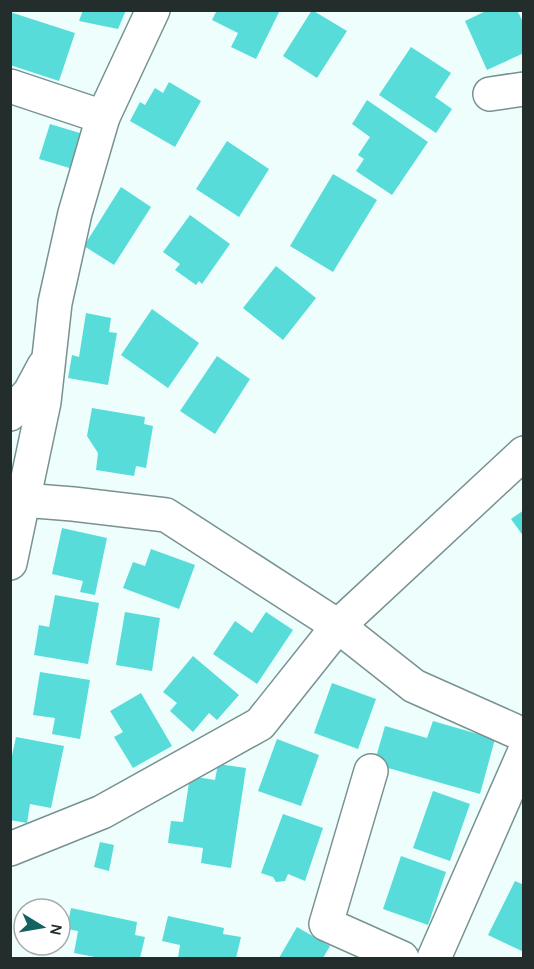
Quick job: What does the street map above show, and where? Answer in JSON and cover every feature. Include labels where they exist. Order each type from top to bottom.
[{"type":"street","points":[[10,562],[17,500],[44,402],[55,303],[75,213],[104,117],[153,10]]},
{"type":"street","points":[[10,86],[104,117]]},
{"type":"street","points":[[490,94],[524,89]]},
{"type":"street","points":[[10,414],[30,392],[49,357]]},
{"type":"street","points":[[10,849],[102,812],[260,724],[338,626],[524,453]]},
{"type":"street","points":[[17,500],[166,515],[338,626],[414,686],[524,735]]},
{"type":"street","points":[[434,958],[524,753]]},
{"type":"street","points":[[371,771],[326,924],[402,958]]},
{"type":"building","points":[[83,10],[126,10],[118,29],[79,21]]},
{"type":"building","points":[[217,10],[280,10],[256,59],[231,47],[238,33],[212,20]]},
{"type":"building","points":[[312,10],[347,31],[317,78],[283,56]]},
{"type":"building","points":[[488,10],[517,10],[524,24],[524,53],[487,70],[465,21]]},
{"type":"building","points":[[10,12],[75,33],[59,81],[10,65]]},
{"type":"building","points":[[411,47],[451,73],[435,97],[452,109],[436,133],[379,95]]},
{"type":"building","points":[[169,82],[201,101],[175,147],[130,121],[140,102],[145,105],[155,88],[163,93]]},
{"type":"building","points":[[367,100],[428,142],[392,195],[356,171],[364,159],[358,155],[370,137],[352,124]]},
{"type":"building","points":[[50,124],[83,134],[73,169],[39,159]]},
{"type":"building","points":[[227,141],[269,169],[239,217],[196,189]]},
{"type":"building","points":[[333,174],[377,200],[333,272],[290,246]]},
{"type":"building","points":[[121,187],[151,207],[114,265],[84,246]]},
{"type":"building","points":[[190,215],[230,244],[202,284],[199,281],[196,285],[175,270],[180,264],[163,252]]},
{"type":"building","points":[[276,266],[316,298],[283,340],[243,308]]},
{"type":"building","points":[[152,309],[199,343],[168,388],[121,355]]},
{"type":"building","points":[[86,313],[111,318],[109,332],[117,333],[108,385],[68,378],[72,355],[79,357]]},
{"type":"building","points":[[217,356],[250,379],[215,434],[180,411]]},
{"type":"building","points":[[92,408],[145,417],[144,424],[153,426],[146,468],[136,466],[134,476],[96,470],[98,453],[87,436]]},
{"type":"building","points":[[524,510],[524,537],[511,519]]},
{"type":"building","points":[[62,528],[107,538],[95,595],[80,592],[83,581],[52,574]]},
{"type":"building","points":[[151,549],[195,565],[179,609],[123,588],[133,562],[145,566]]},
{"type":"building","points":[[55,595],[99,603],[88,664],[34,655],[39,625],[49,627]]},
{"type":"building","points":[[125,612],[160,618],[152,671],[116,665]]},
{"type":"building","points":[[266,612],[293,630],[257,684],[213,654],[235,621],[252,633]]},
{"type":"building","points":[[193,656],[239,695],[217,720],[209,713],[193,732],[170,711],[177,703],[163,692]]},
{"type":"building","points":[[40,672],[90,680],[80,739],[52,734],[55,718],[33,715]]},
{"type":"building","points":[[332,683],[376,699],[358,749],[314,733]]},
{"type":"building","points":[[141,693],[172,746],[133,768],[114,737],[123,732],[110,711]]},
{"type":"building","points":[[433,721],[495,739],[480,794],[374,764],[385,726],[427,738]]},
{"type":"building","points":[[16,737],[64,746],[51,808],[30,804],[27,823],[10,820],[10,765]]},
{"type":"building","points":[[277,739],[319,755],[301,806],[258,791]]},
{"type":"building","points":[[218,764],[246,768],[231,868],[201,863],[203,848],[168,843],[171,821],[183,822],[190,776],[215,780]]},
{"type":"building","points":[[433,791],[470,804],[450,861],[413,848]]},
{"type":"building","points":[[283,814],[323,828],[305,881],[288,874],[285,881],[276,882],[273,877],[261,873]]},
{"type":"building","points":[[100,842],[114,845],[109,871],[94,867]]},
{"type":"building","points":[[401,856],[446,872],[428,925],[383,909]]},
{"type":"building","points":[[515,881],[524,885],[524,952],[488,935]]},
{"type":"building","points":[[72,908],[137,922],[135,935],[145,937],[140,958],[100,958],[74,953],[78,931],[72,930]]},
{"type":"building","points":[[168,916],[224,928],[223,934],[241,937],[236,958],[178,958],[180,945],[162,941]]},
{"type":"building","points":[[297,927],[330,946],[323,958],[279,958]]}]
